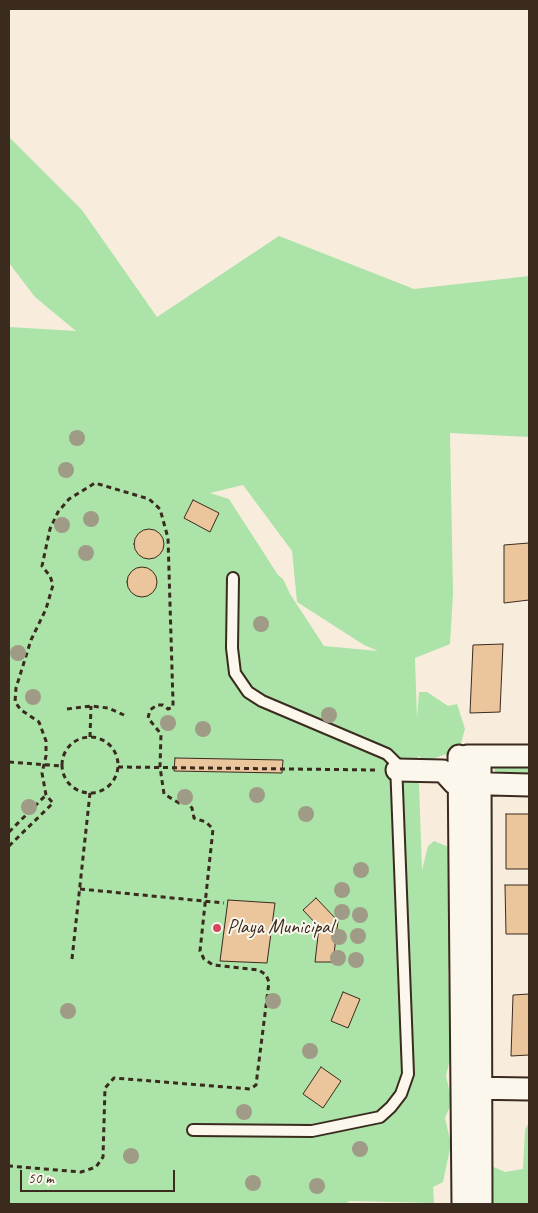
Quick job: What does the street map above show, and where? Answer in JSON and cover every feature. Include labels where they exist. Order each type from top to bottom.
[{"type":"street","points":[[481,1204],[472,1088],[461,779],[469,756],[529,756]]},
{"type":"street","points":[[397,770],[461,779],[529,784]]},
{"type":"street","points":[[472,1088],[529,1089]]},
{"type":"street","points":[[464,1204],[472,1088]]},
{"type":"lane","points":[[193,1130],[312,1131],[380,1117],[392,1107],[401,1094],[408,1074],[397,770],[393,758],[262,701],[248,692],[235,673],[232,648],[233,578]]},
{"type":"path","points":[[9,846],[53,803],[46,795],[42,774],[46,741],[39,722],[21,710],[15,702],[16,688],[53,585],[50,576],[42,566],[50,529],[58,512],[69,499],[95,483],[149,499],[160,509],[168,538],[173,707],[168,708],[163,705],[156,705],[150,710],[148,718],[162,734],[160,766],[164,794],[179,803],[186,802],[192,808],[194,818],[206,822],[214,829],[204,902],[200,951],[204,959],[213,964],[259,970],[266,975],[269,982],[256,1085],[250,1089],[114,1078],[105,1088],[103,1157],[96,1167],[81,1172],[9,1166]]},
{"type":"path","points":[[67,709],[92,706],[108,708],[124,715]]},
{"type":"path","points":[[90,737],[92,706]]},
{"type":"path","points":[[90,737],[104,741],[110,746],[117,760],[118,767],[112,783],[98,792],[90,793],[74,788],[64,775],[62,766],[62,759],[70,746],[82,738],[90,737]]},
{"type":"path","points":[[9,762],[62,766]]},
{"type":"path","points":[[118,767],[397,770]]},
{"type":"path","points":[[72,959],[90,793]]},
{"type":"path","points":[[9,832],[46,795]]},
{"type":"path","points":[[80,889],[224,903]]},
{"type":"green space","name":"Playa Municipal","points":[[9,119],[10,138],[82,210],[157,317],[279,236],[414,289],[529,276],[529,437],[450,433],[453,594],[450,644],[415,658],[417,719],[419,692],[427,692],[448,706],[457,704],[465,729],[459,750],[426,761],[418,756],[422,870],[428,846],[434,841],[451,848],[461,880],[449,912],[457,928],[448,971],[452,1050],[446,1076],[452,1102],[445,1118],[451,1144],[443,1182],[433,1187],[434,1203],[350,1201],[345,1204],[9,1204],[9,327],[76,331],[35,297],[9,263]],"holes":[[[243,485],[292,551],[297,602],[364,645],[378,651],[324,646],[290,594],[283,579],[278,575],[229,499],[210,493]]]},
{"type":"green space","points":[[497,765],[529,765],[529,777],[496,776],[494,767]]},
{"type":"green space","points":[[529,1122],[529,1204],[465,1204],[489,1165],[505,1172],[523,1169],[525,1130]]},
{"type":"building","points":[[193,500],[219,513],[210,532],[184,518]]},
{"type":"building","points":[[149,529],[160,533],[164,544],[160,555],[149,559],[138,555],[134,544],[138,533]]},
{"type":"building","points":[[529,543],[529,600],[504,603],[504,545]]},
{"type":"building","points":[[142,567],[153,571],[157,582],[153,593],[142,597],[131,593],[127,582],[131,571]]},
{"type":"building","points":[[503,644],[500,712],[470,713],[473,645]]},
{"type":"building","points":[[175,758],[283,760],[282,773],[174,771]]},
{"type":"building","points":[[506,814],[529,814],[529,869],[506,869]]},
{"type":"building","points":[[505,885],[529,885],[529,934],[506,934]]},
{"type":"building","points":[[316,898],[338,921],[333,962],[315,962],[319,927],[303,910]]},
{"type":"building","points":[[228,900],[275,903],[267,963],[220,961]]},
{"type":"building","points":[[343,992],[360,999],[348,1028],[331,1021]]},
{"type":"building","points":[[529,994],[529,1055],[511,1056],[513,995]]},
{"type":"building","points":[[321,1067],[341,1081],[323,1108],[303,1094]]},
{"type":"place","name":"Playa Municipal","points":[[217,928]]}]
